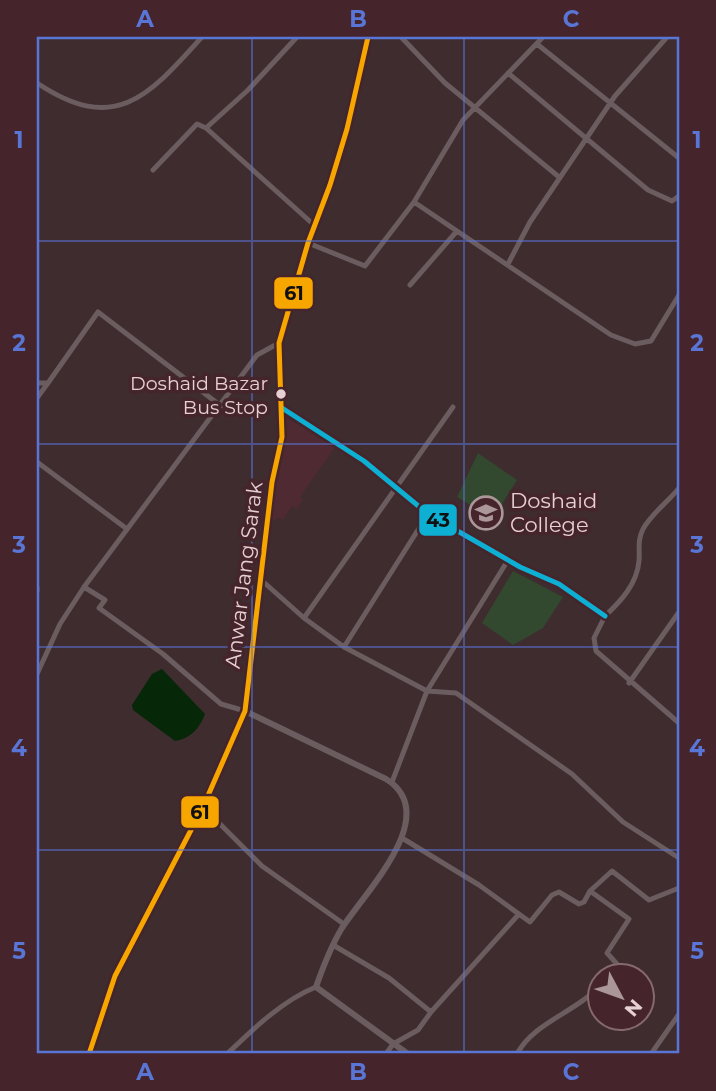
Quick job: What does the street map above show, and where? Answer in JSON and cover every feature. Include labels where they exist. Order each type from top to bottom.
[{"type":"main road","name":"Anwar Jang Sarak","points":[[89,1054],[116,976],[202,807],[245,711],[259,578],[272,482],[282,437],[279,343],[308,243],[347,129],[368,37]]},
{"type":"street","points":[[37,83],[77,106],[105,110],[130,102],[166,76],[202,37]]},
{"type":"street","points":[[206,128],[247,90],[297,37]]},
{"type":"street","points":[[401,37],[476,110],[559,177]]},
{"type":"street","points":[[308,243],[365,266],[414,202],[463,120],[476,110],[542,37]]},
{"type":"street","points":[[508,264],[559,177],[611,106],[615,96],[667,37]]},
{"type":"street","points":[[537,44],[679,158]]},
{"type":"street","points":[[508,73],[589,137],[648,190],[672,201],[679,196]]},
{"type":"street","points":[[153,170],[197,124],[206,128],[314,225]]},
{"type":"street","points":[[414,202],[611,335],[635,344],[650,341],[679,295]]},
{"type":"street","points":[[410,285],[457,231]]},
{"type":"street","points":[[37,398],[98,312],[221,405]]},
{"type":"street","points":[[37,674],[60,624],[127,529],[257,355],[279,343]]},
{"type":"street","points":[[37,383],[48,383]]},
{"type":"street","points":[[304,618],[398,489],[453,407]]},
{"type":"street","points":[[282,408],[353,454],[428,514],[508,560],[559,584],[605,616]]},
{"type":"street","points":[[37,462],[127,529]]},
{"type":"street","points":[[679,488],[666,499],[643,529],[638,544],[639,562],[626,596],[605,616],[593,646],[629,683],[679,723]]},
{"type":"street","points":[[344,647],[428,514]]},
{"type":"street","points":[[392,782],[427,691],[508,560]]},
{"type":"street","points":[[259,578],[304,618],[344,647],[427,691],[456,692],[572,774],[623,822],[679,858]]},
{"type":"street","points":[[85,587],[105,600],[99,608],[163,654],[220,704],[245,711],[392,782],[402,791],[409,815],[402,838],[334,945],[316,987],[304,992],[270,1017],[227,1054]]},
{"type":"street","points":[[629,683],[679,612]]},
{"type":"street","points":[[202,807],[262,866],[341,922]]},
{"type":"street","points":[[402,838],[479,885],[530,922],[552,895],[559,892],[579,904],[584,902],[590,891],[612,871],[649,900],[679,888]]},
{"type":"street","points":[[590,891],[629,919],[607,953],[615,962]]},
{"type":"street","points":[[386,1054],[393,1044],[418,1030],[519,914]]},
{"type":"street","points":[[334,945],[389,978],[431,1012]]},
{"type":"street","points":[[316,987],[408,1054]]},
{"type":"street","points":[[517,1054],[538,1030],[586,999]]},
{"type":"street","points":[[652,1054],[679,1014]]},
{"type":"shaded area","points":[[282,415],[335,447],[300,497],[303,500],[297,509],[292,506],[283,520],[279,518],[270,522]]},
{"type":"shaded area","points":[[478,453],[517,480],[497,512],[482,512],[457,497]]},
{"type":"shaded area","points":[[513,571],[563,597],[543,628],[513,645],[482,623]]},
{"type":"shaded area","points":[[162,669],[205,714],[194,732],[180,740],[175,741],[133,710],[132,705],[152,674]]},
{"type":"transit line","name":"61","points":[[89,1054],[115,976],[203,807],[245,711],[272,482],[282,437],[279,343],[308,243],[347,129],[368,37]]},
{"type":"transit line","name":"43","points":[[282,408],[364,461],[428,514],[520,567],[559,584],[605,616]]},
{"type":"place","name":"Doshaid Bazar Bus Stop","points":[[281,394]]},
{"type":"place","name":"Doshaid College","points":[[486,513]]}]
